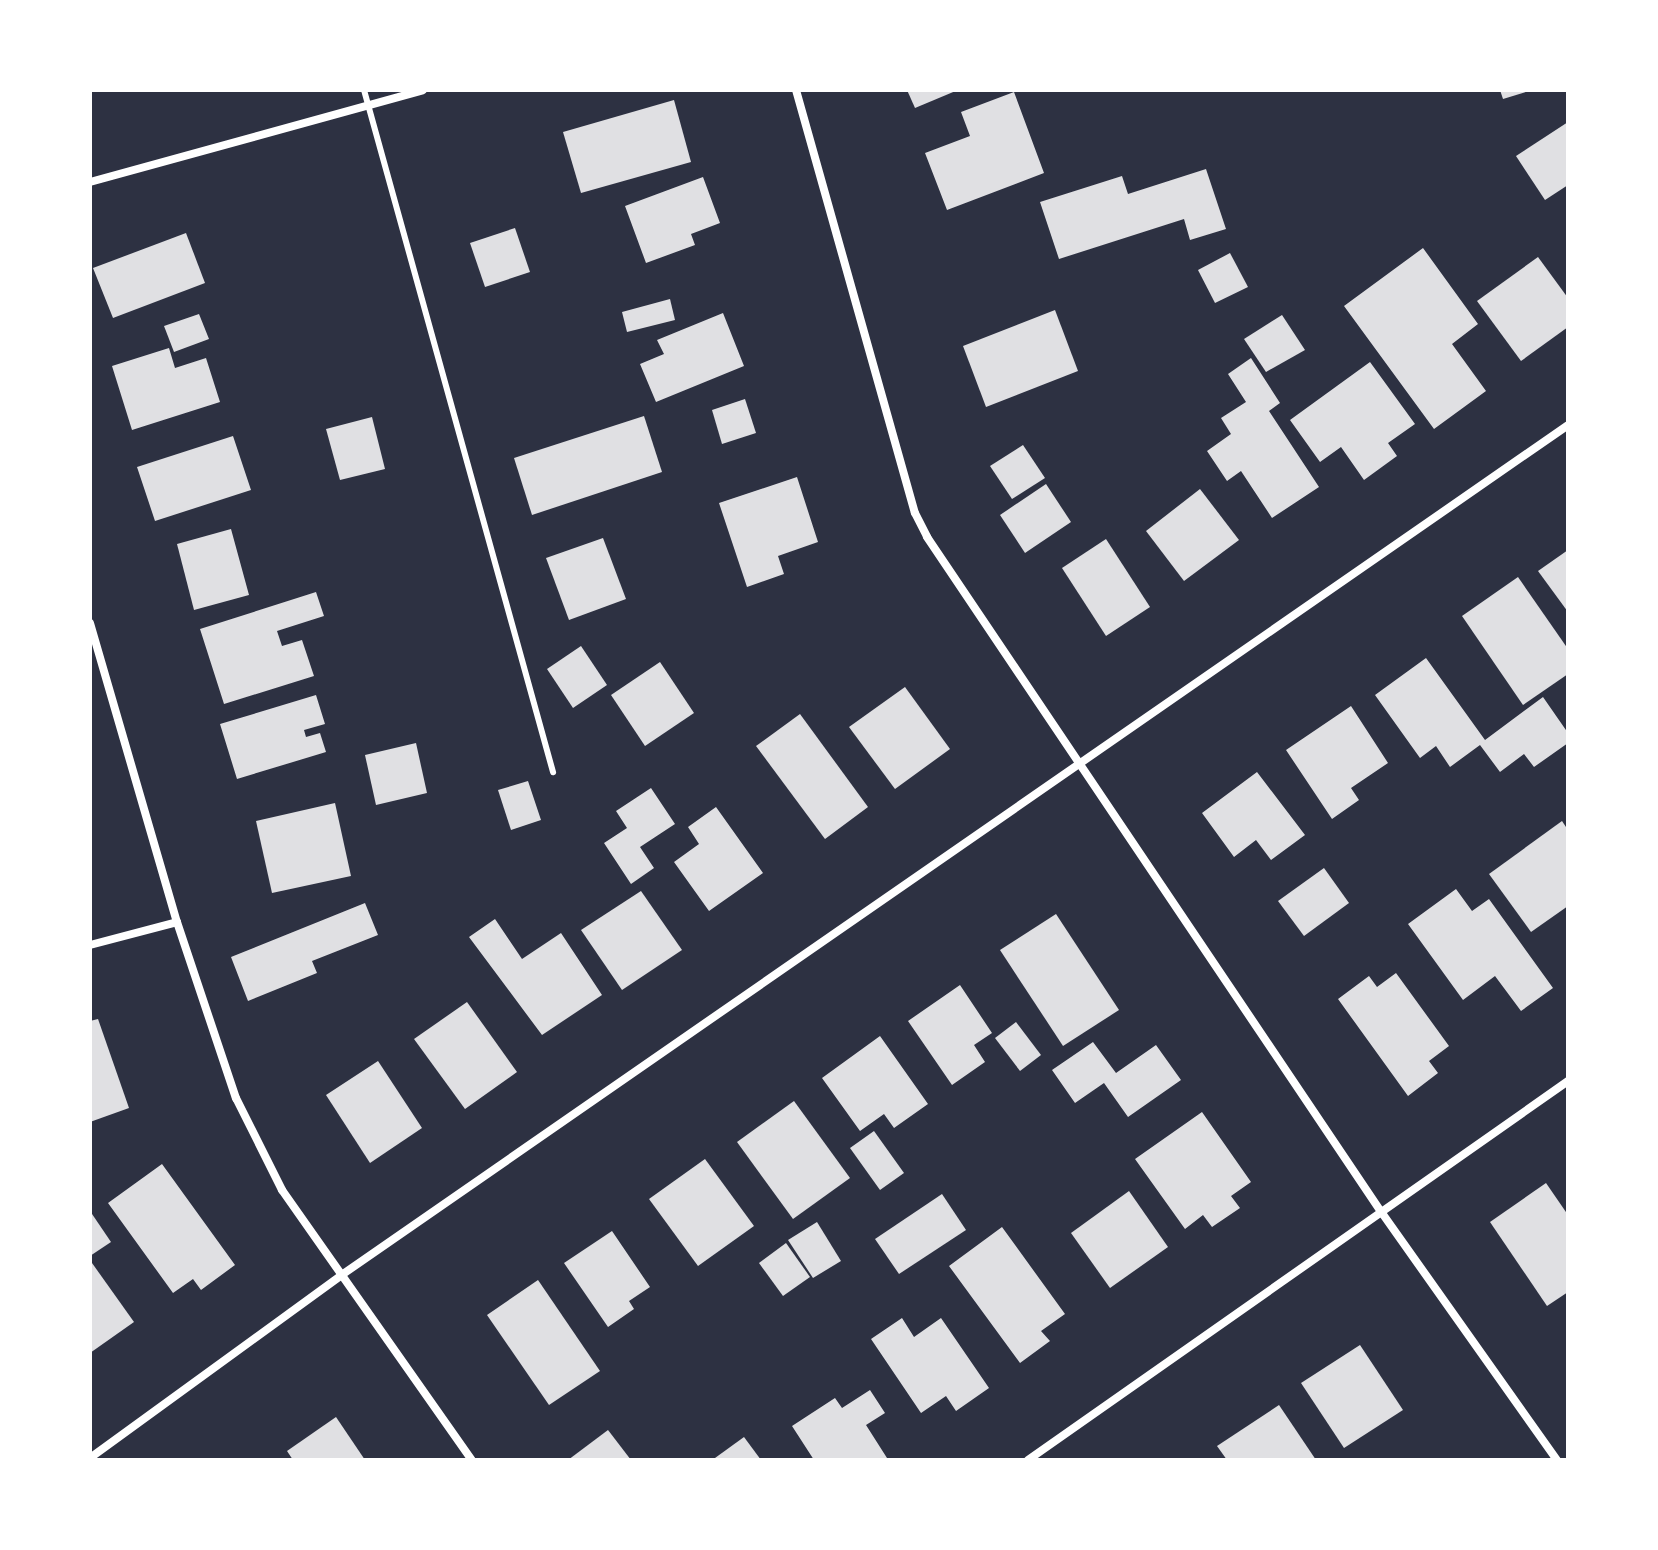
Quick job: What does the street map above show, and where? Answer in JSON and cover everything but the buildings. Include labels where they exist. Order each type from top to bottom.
[{"type":"street","points":[[90,182],[423,90]]},
{"type":"street","points":[[796,90],[915,513],[942,564],[1382,1213],[1557,1460]]},
{"type":"street","points":[[90,1458],[343,1274],[1077,762],[1568,425]]},
{"type":"street","points":[[90,623],[177,922],[236,1098],[282,1190],[472,1460]]},
{"type":"street","points":[[90,945],[177,922]]},
{"type":"street","points":[[1028,1460],[1568,1081]]},
{"type":"lane","points":[[364,90],[553,772]]}]
